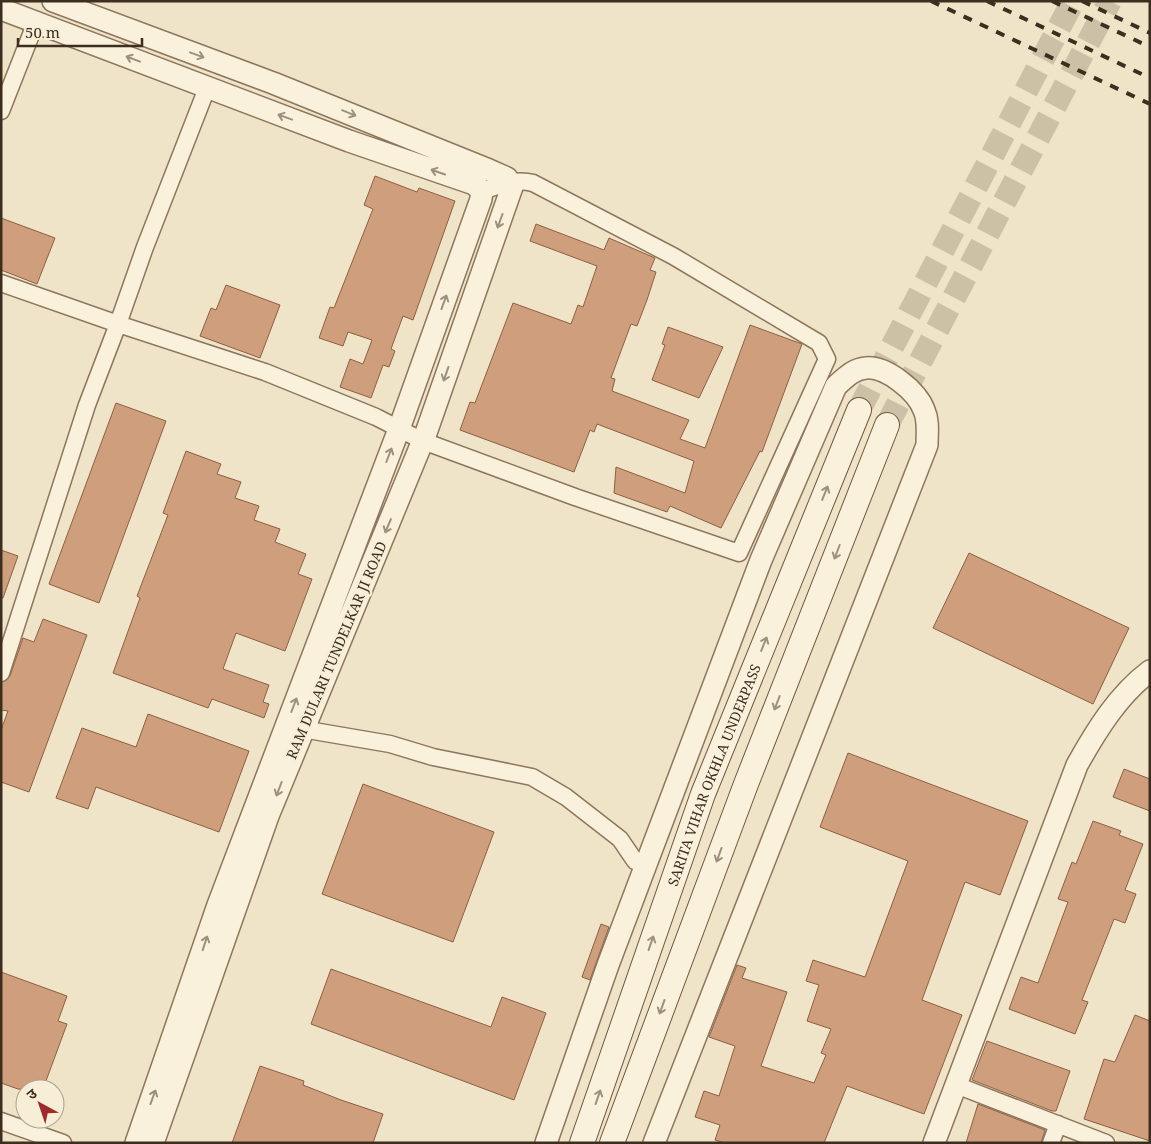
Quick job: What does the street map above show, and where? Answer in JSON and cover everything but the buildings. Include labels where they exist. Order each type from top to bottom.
[{"type":"main road","name":"SARITA VIHAR OKHLA UNDERPASS","points":[[582,1143],[703,794],[859,410]]},
{"type":"main road","points":[[612,1143],[742,793],[887,425]]},
{"type":"street","points":[[53,1],[273,83],[489,170],[507,178],[511,182]]},
{"type":"street","points":[[1,9],[206,88],[474,184],[482,191],[511,182],[524,180],[532,183],[673,256],[819,343],[828,359],[786,474],[760,560],[608,965],[546,1143]]},
{"type":"street","points":[[1,110],[36,22]]},
{"type":"street","points":[[1,673],[87,405],[206,88]]},
{"type":"street","name":"RAM DULARI TUNDELKAR JI ROAD","points":[[153,1143],[268,816],[302,729],[423,441],[512,187],[511,182]]},
{"type":"street","name":"RAM DULARI TUNDELKAR JI ROAD","points":[[136,1143],[218,905],[399,430],[482,191]]},
{"type":"street","points":[[1,284],[265,372],[376,417],[423,441],[575,497],[739,552],[836,386],[852,372],[864,368],[874,368],[898,380],[913,392],[924,409],[927,423],[927,445],[654,1143]]},
{"type":"street","points":[[934,1143],[1077,764],[1095,734],[1118,702],[1150,671]]},
{"type":"street","points":[[302,729],[390,744],[433,757],[532,777],[566,796],[620,839],[635,861],[646,864]]},
{"type":"street","points":[[956,1085],[1106,1143]]},
{"type":"street","points":[[1,1120],[63,1143]]},
{"type":"street","points":[[1051,1143],[1058,1124]]},
{"type":"tunnel","points":[[859,410],[1073,1]]},
{"type":"tunnel","points":[[887,425],[1110,1]]},
{"type":"railway","points":[[931,1],[1150,104]]},
{"type":"railway","points":[[987,1],[1150,78]]},
{"type":"railway","points":[[1052,1],[1150,47]]},
{"type":"railway","points":[[1082,1],[1150,33]]}]
